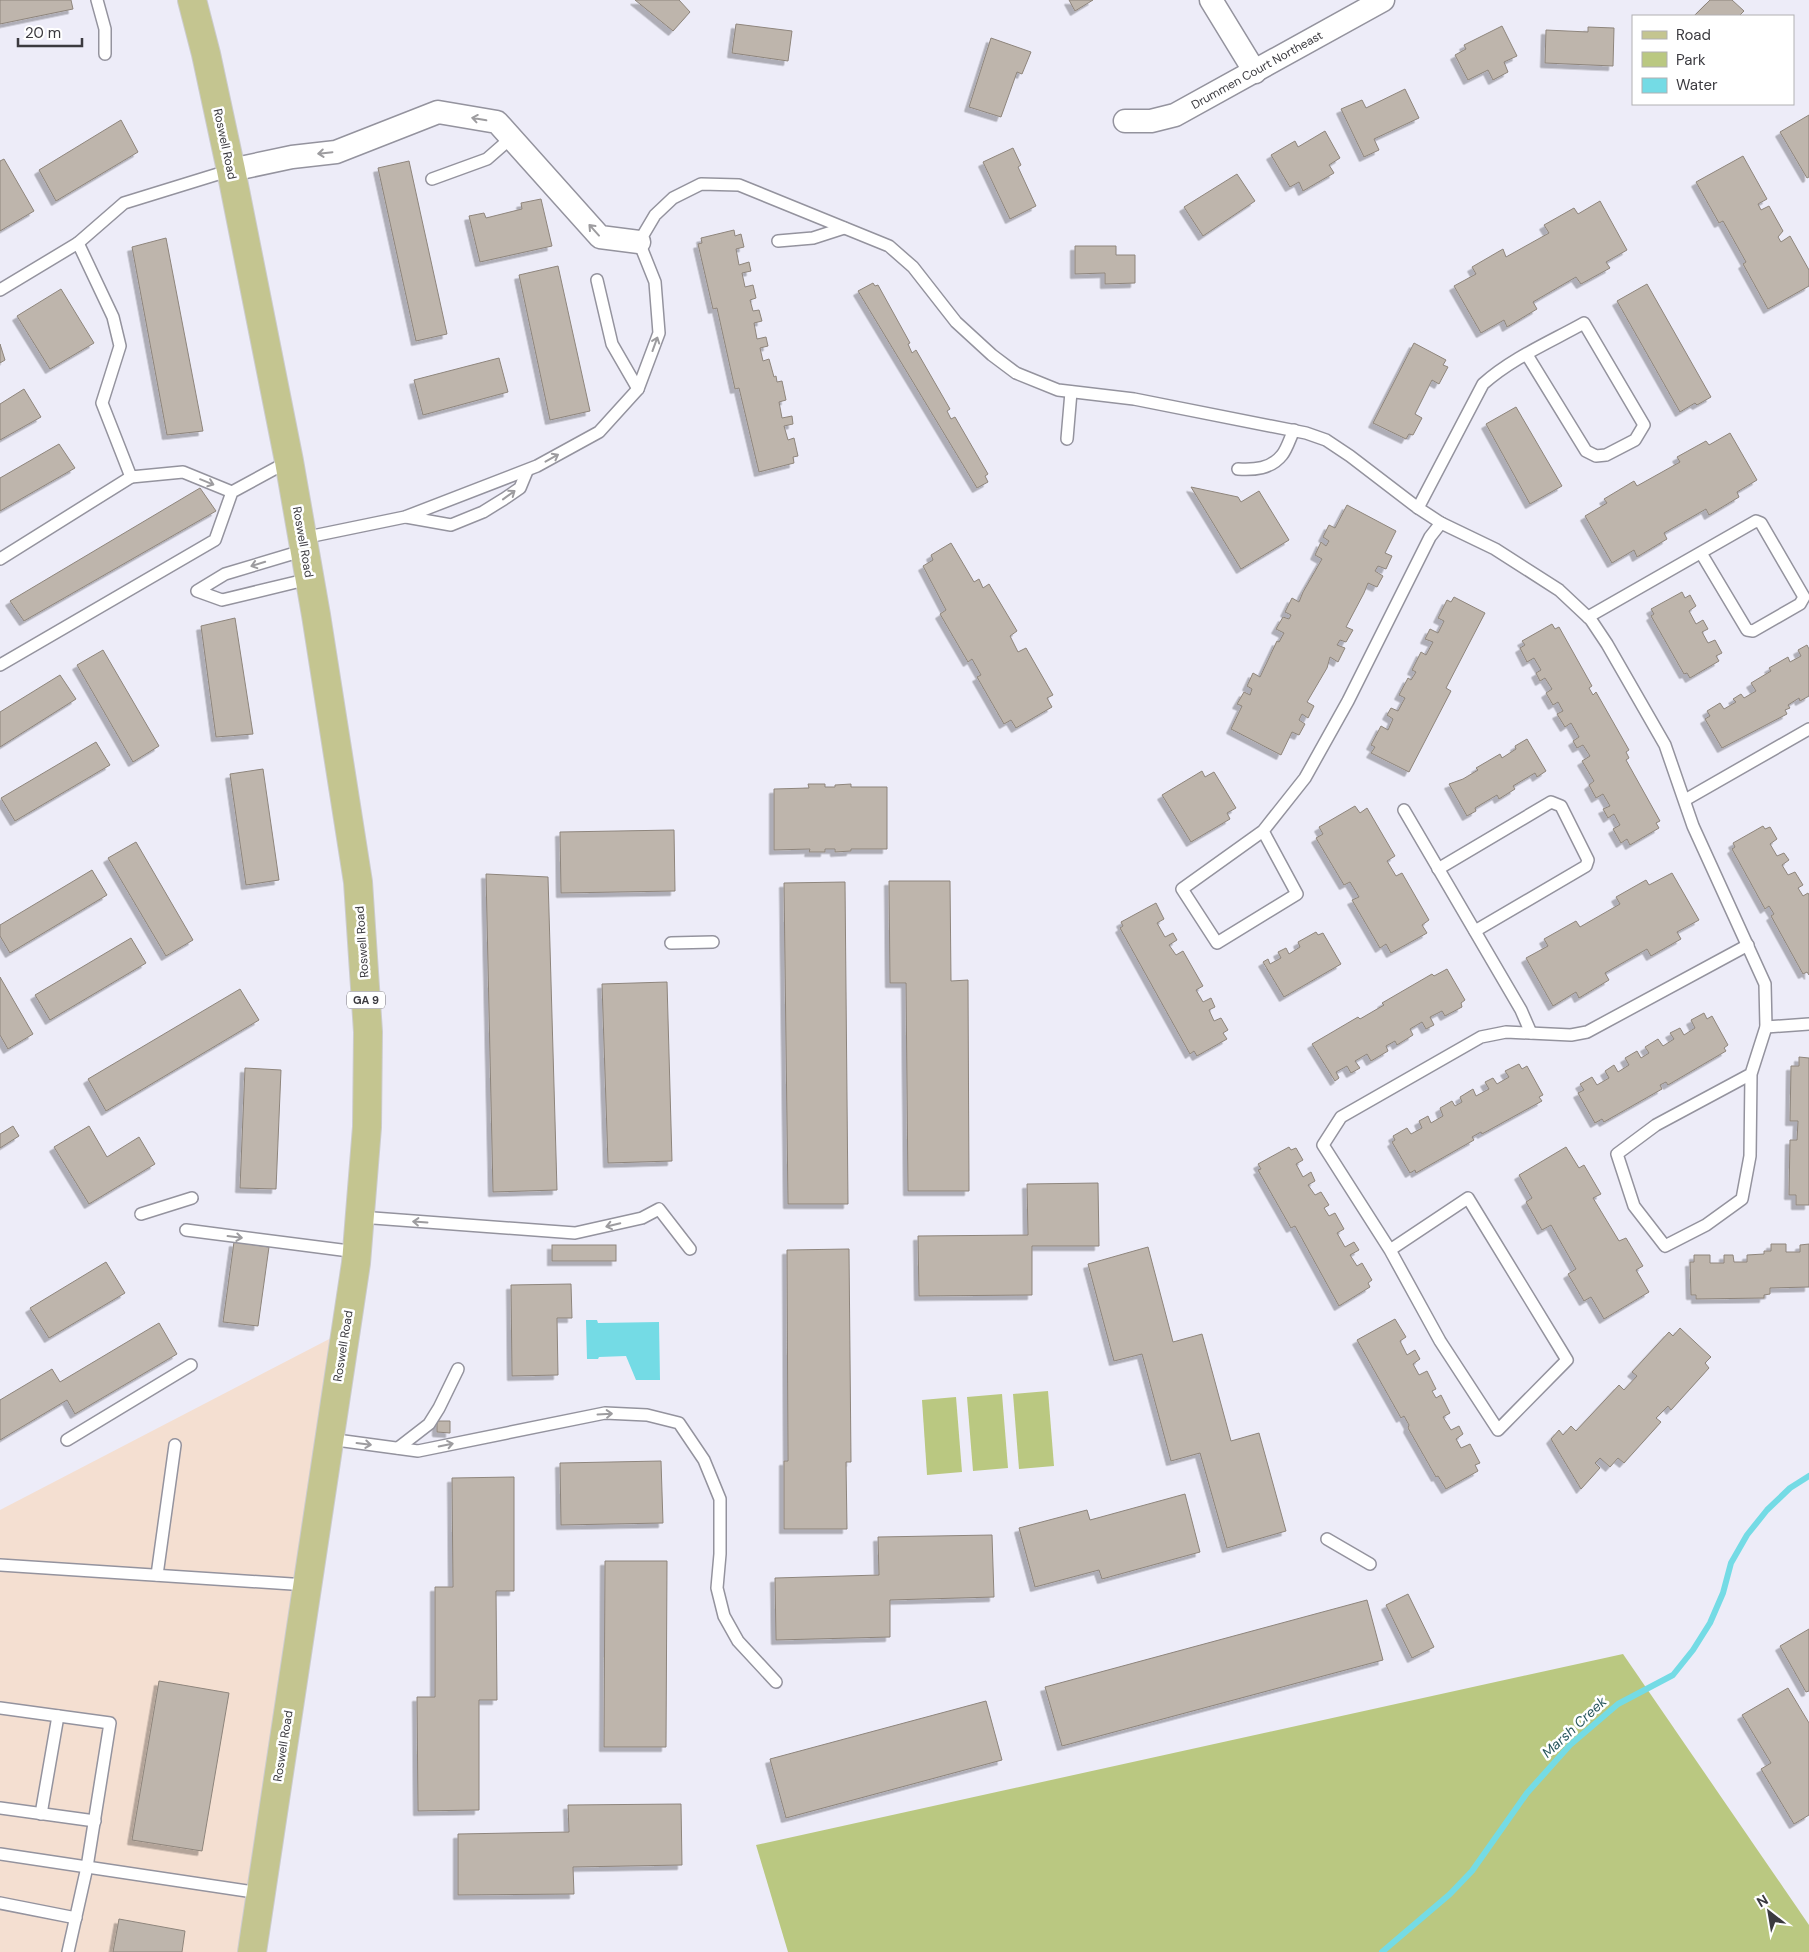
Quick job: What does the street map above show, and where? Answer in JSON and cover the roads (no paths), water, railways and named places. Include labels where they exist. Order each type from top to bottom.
[{"type":"main road","name":"Roswell Road","points":[[192,0],[206,54],[231,170],[289,461],[310,579],[358,882],[368,1032],[367,1123],[357,1252],[252,1952]]},
{"type":"street","points":[[1211,0],[1255,72]]},
{"type":"street","name":"Drummen Court Northeast","points":[[1125,121],[1151,121],[1175,115],[1384,0]]},
{"type":"street","points":[[231,170],[292,157],[336,152],[438,112],[497,122],[600,237],[640,242]]},
{"type":"lane","points":[[97,0],[105,29],[106,54]]},
{"type":"lane","points":[[432,179],[487,159],[511,138]]},
{"type":"lane","points":[[0,290],[78,243],[124,203],[231,170]]},
{"type":"lane","points":[[310,579],[222,600],[197,591],[225,574],[304,544],[405,517],[526,471],[599,432],[638,389],[659,333],[655,282],[640,242],[655,214],[673,198],[700,184],[739,185],[889,246],[913,267],[956,322],[992,355],[1016,373],[1058,390],[1134,399],[1294,430],[1326,440],[1441,523],[1495,549],[1559,590],[1588,617],[1607,644],[1666,745],[1693,826],[1765,984],[1766,1027],[1751,1074],[1750,1156],[1742,1199],[1706,1224],[1665,1246],[1634,1206],[1617,1154],[1656,1125],[1751,1074]]},
{"type":"lane","points":[[778,241],[812,238],[844,228]]},
{"type":"lane","points":[[78,243],[113,317],[120,346],[102,403],[131,477]]},
{"type":"lane","points":[[597,280],[612,344],[638,389]]},
{"type":"lane","points":[[1418,508],[1483,384],[1498,371],[1527,354],[1584,323],[1644,426],[1640,434],[1635,440],[1606,456],[1596,456],[1586,451],[1527,354]]},
{"type":"lane","points":[[1068,439],[1071,392]]},
{"type":"lane","points":[[1238,468],[1255,470],[1269,465],[1282,456],[1294,430]]},
{"type":"lane","points":[[0,665],[215,540],[232,492],[289,461]]},
{"type":"lane","points":[[405,517],[451,525],[483,512],[520,488],[526,471]]},
{"type":"lane","points":[[0,559],[131,477],[183,472],[232,492]]},
{"type":"lane","points":[[475,491],[483,512]]},
{"type":"lane","points":[[1588,617],[1756,521],[1761,523],[1804,596],[1800,604],[1753,631],[1747,630],[1701,553]]},
{"type":"lane","points":[[1263,831],[1296,894],[1217,944],[1182,890],[1263,831],[1305,778],[1348,701],[1430,537],[1441,523]]},
{"type":"lane","points":[[1685,800],[1809,729]]},
{"type":"lane","points":[[1438,869],[1551,802],[1561,806],[1588,860],[1586,866],[1475,931]]},
{"type":"lane","points":[[1404,810],[1521,1010],[1531,1033]]},
{"type":"lane","points":[[671,943],[713,942]]},
{"type":"lane","points":[[1390,1250],[1468,1198],[1517,1275],[1567,1360],[1498,1430],[1440,1341],[1390,1250],[1324,1145],[1341,1117],[1481,1037],[1506,1032],[1570,1035],[1587,1032],[1748,945]]},
{"type":"lane","points":[[1766,1027],[1809,1024]]},
{"type":"lane","points":[[141,1214],[192,1198]]},
{"type":"lane","points":[[360,1217],[575,1233],[642,1218],[659,1210],[690,1249]]},
{"type":"lane","points":[[186,1230],[357,1252]]},
{"type":"lane","points":[[67,1440],[191,1365]]},
{"type":"lane","points":[[398,1448],[429,1424],[458,1369]]},
{"type":"lane","points":[[329,1439],[418,1451],[605,1413],[647,1416],[679,1423],[704,1460],[720,1499],[720,1554],[717,1588],[724,1616],[738,1641],[776,1682]]},
{"type":"lane","points":[[157,1575],[175,1446]]},
{"type":"lane","points":[[1327,1539],[1370,1564]]},
{"type":"lane","points":[[0,1565],[307,1585]]},
{"type":"lane","points":[[0,1708],[110,1722],[87,1867],[68,1952]]},
{"type":"lane","points":[[41,1814],[58,1716]]},
{"type":"lane","points":[[0,1808],[95,1821]]},
{"type":"lane","points":[[0,1854],[260,1893]]},
{"type":"lane","points":[[0,1903],[76,1918]]},
{"type":"water","points":[[586,1320],[597,1320],[598,1323],[659,1322],[660,1380],[636,1380],[626,1356],[587,1359]]},
{"type":"waterway","name":"Marsh Creek","points":[[1382,1952],[1450,1894],[1472,1871],[1527,1793],[1570,1745],[1618,1704],[1673,1675],[1693,1650],[1710,1623],[1723,1593],[1731,1563],[1747,1535],[1767,1510],[1790,1488],[1809,1476]]}]
